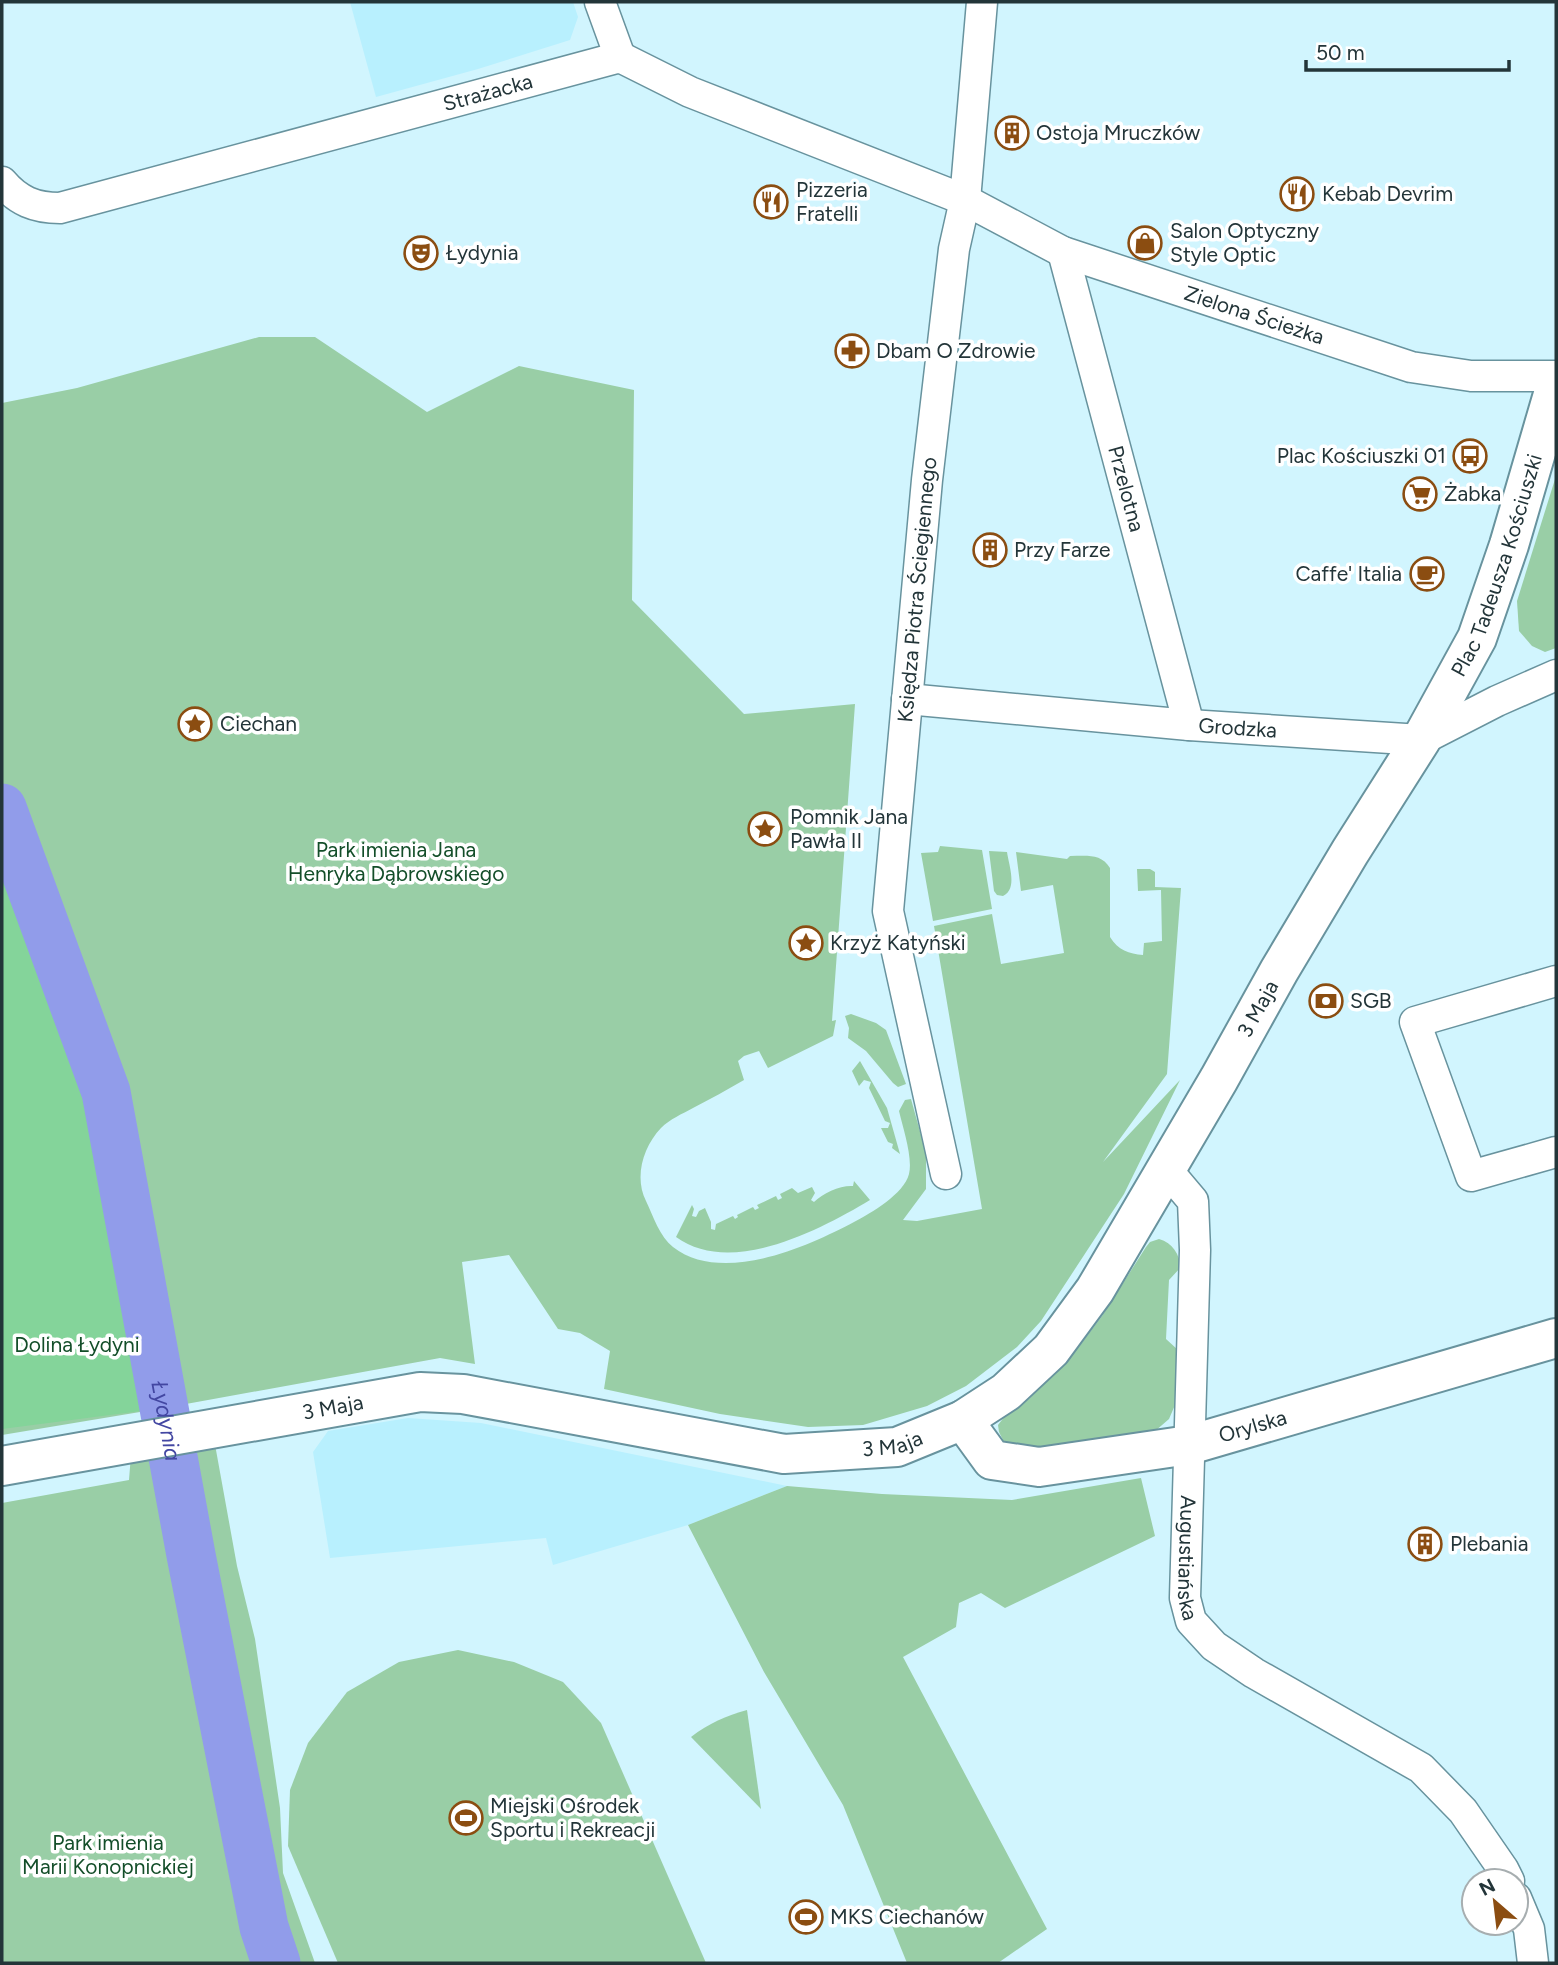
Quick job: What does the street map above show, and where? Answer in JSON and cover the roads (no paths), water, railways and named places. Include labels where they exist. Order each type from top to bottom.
[{"type":"street","points":[[600,2],[620,57],[691,92],[965,200]]},
{"type":"street","name":"Księdza Piotra Ściegiennego","points":[[946,1174],[888,911],[926,480],[954,248],[965,200],[982,2]]},
{"type":"street","name":"Strażacka","points":[[2,182],[13,195],[46,208],[60,208],[620,57]]},
{"type":"street","name":"Zielona Ścieżka","points":[[965,200],[1063,252],[1411,368],[1471,376],[1556,376]]},
{"type":"street","name":"Przelotna","points":[[1063,252],[1189,725]]},
{"type":"street","name":"Plac Tadeusza Kościuszki","points":[[1421,740],[1478,638],[1509,545],[1556,384]]},
{"type":"street","points":[[1421,740],[1497,701],[1556,675]]},
{"type":"street","name":"Grodzka","points":[[907,698],[1189,725],[1421,740]]},
{"type":"street","name":"3 Maja","points":[[2,1466],[420,1392],[463,1394],[784,1454],[897,1447],[963,1420],[1006,1392],[1051,1350],[1095,1290],[1279,971],[1421,740]]},
{"type":"street","points":[[1556,981],[1415,1022],[1471,1176],[1556,1152]]},
{"type":"street","name":"Augustiańska","points":[[1166,1169],[1193,1201],[1195,1250],[1185,1598],[1191,1621],[1214,1646],[1254,1673],[1421,1768],[1463,1811],[1502,1867]]},
{"type":"street","name":"Orylska","points":[[963,1420],[992,1460],[1039,1467],[1189,1445],[1556,1338]]},
{"type":"street","points":[[1530,1937],[1532,1963]]},
{"type":"waterway","name":"Łydynia","points":[[2,808],[106,1092],[191,1555],[264,1927],[276,1963]]},
{"type":"place","name":"Ostoja Mruczków","points":[[1012,133]]},
{"type":"place","name":"Kebab Devrim","points":[[1297,194]]},
{"type":"place","name":"Pizzeria Fratelli","points":[[771,202]]},
{"type":"place","name":"Salon Optyczny Style Optic","points":[[1145,243]]},
{"type":"place","name":"Łydynia","points":[[421,253]]},
{"type":"place","name":"Dbam O Zdrowie","points":[[852,351]]},
{"type":"place","name":"Plac Kościuszki 01","points":[[1470,456]]},
{"type":"place","name":"Żabka","points":[[1420,494]]},
{"type":"place","name":"Przy Farze","points":[[990,550]]},
{"type":"place","name":"Caffe' Italia","points":[[1427,574]]},
{"type":"place","name":"Ciechan","points":[[195,724]]},
{"type":"place","name":"Pomnik Jana Pawła II","points":[[765,829]]},
{"type":"place","name":"Krzyż Katyński","points":[[806,943]]},
{"type":"place","name":"SGB","points":[[1326,1001]]},
{"type":"place","name":"Plebania","points":[[1425,1544]]},
{"type":"place","name":"Miejski Ośrodek Sportu i Rekreacji","points":[[466,1818]]},
{"type":"place","name":"MKS Ciechanów","points":[[806,1917]]},
{"type":"park label","name":"Park imienia Jana Henryka Dąbrowskiego","points":[[396,862]]},
{"type":"park label","name":"Dolina Łydyni","points":[[77,1345]]},
{"type":"park label","name":"Park imienia Marii Konopnickiej","points":[[108,1855]]}]
